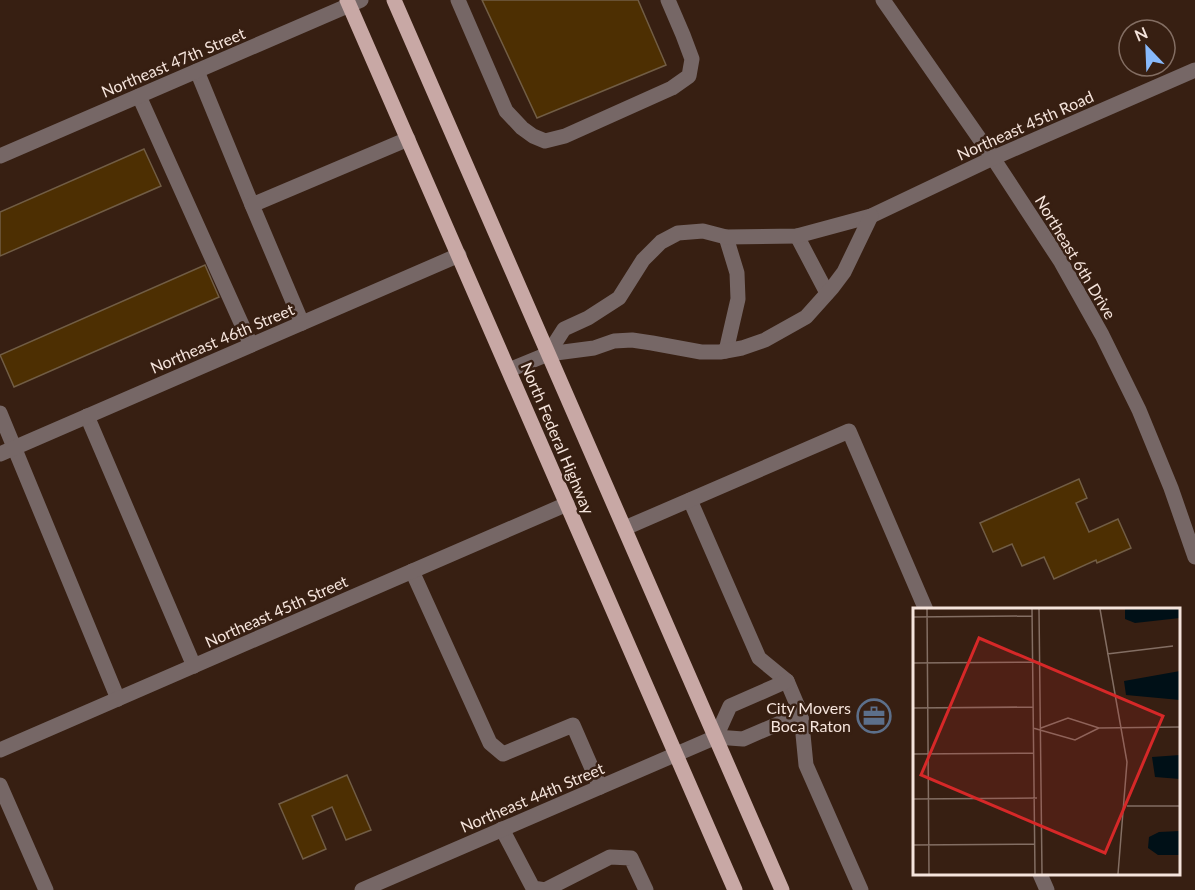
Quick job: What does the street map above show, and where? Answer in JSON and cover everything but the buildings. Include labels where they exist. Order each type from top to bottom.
[{"type":"main road","name":"North Federal Highway","points":[[394,0],[782,890]]},
{"type":"main road","name":"North Federal Highway","points":[[352,2],[408,139],[735,890]]},
{"type":"street","points":[[458,0],[506,111],[522,128],[544,141],[576,132],[672,88],[689,76],[692,59],[668,0]]},
{"type":"street","name":"Northeast 6th Drive","points":[[883,0],[993,158],[1061,262],[1102,335],[1139,410],[1172,488],[1195,557]]},
{"type":"street","name":"Northeast 47th Street","points":[[0,156],[352,2]]},
{"type":"street","name":"Northeast 45th Road","points":[[548,354],[564,329],[588,318],[619,298],[643,260],[662,242],[678,234],[703,231],[726,237],[797,236],[871,216],[993,158],[1195,70]]},
{"type":"street","points":[[197,71],[302,322]]},
{"type":"street","points":[[139,96],[251,345]]},
{"type":"street","points":[[252,205],[408,139]]},
{"type":"street","points":[[509,370],[548,354],[594,348],[614,341],[632,340],[701,352],[726,351],[765,340],[806,317],[827,293],[844,272],[871,216]]},
{"type":"street","points":[[797,236],[827,293]]},
{"type":"street","points":[[726,237],[737,273],[738,299],[726,351]]},
{"type":"street","name":"Northeast 46th Street","points":[[0,454],[459,255]]},
{"type":"street","points":[[0,413],[118,699]]},
{"type":"street","points":[[87,416],[194,666]]},
{"type":"street","points":[[625,528],[849,431],[926,608]]},
{"type":"street","points":[[690,500],[759,658],[787,681],[801,714],[806,765],[861,890]]},
{"type":"street","name":"Northeast 45th Street","points":[[0,750],[567,504]]},
{"type":"street","points":[[412,571],[490,743],[503,754],[573,725],[600,787]]},
{"type":"street","points":[[787,681],[730,706],[716,737],[743,738],[801,714]]},
{"type":"street","name":"Northeast 44th Street","points":[[362,890],[716,737]]},
{"type":"street","points":[[0,785],[46,890]]},
{"type":"street","points":[[502,829],[533,888],[544,890],[610,857],[631,858],[646,890]]},
{"type":"street","points":[[1041,875],[1047,890]]},
{"type":"place","name":"City Movers Boca Raton","points":[[874,716]]}]
